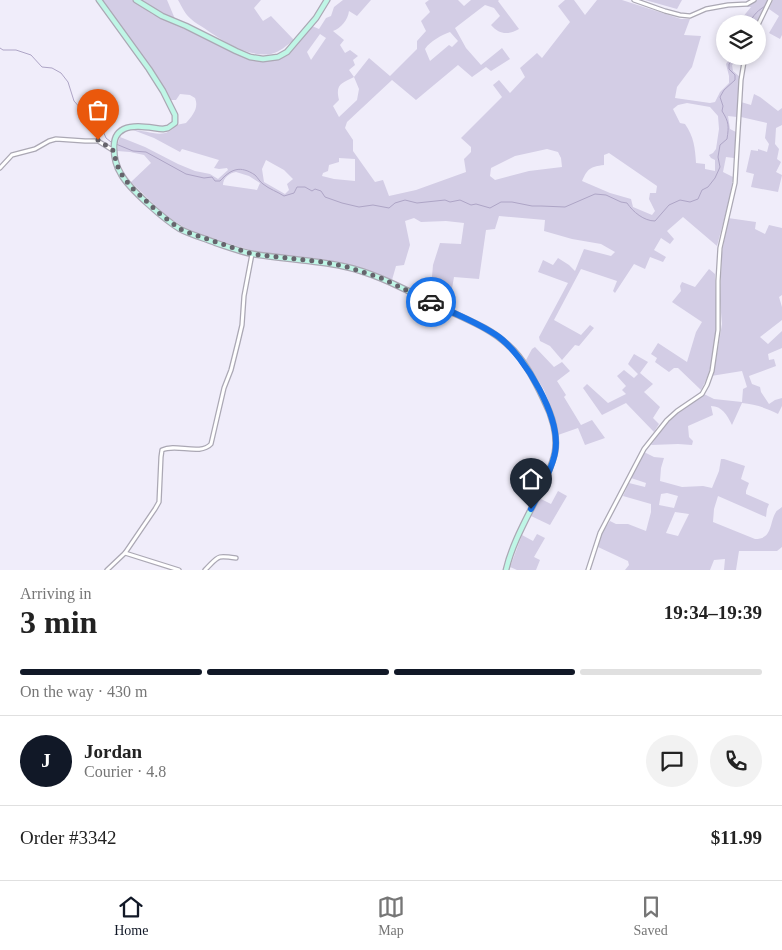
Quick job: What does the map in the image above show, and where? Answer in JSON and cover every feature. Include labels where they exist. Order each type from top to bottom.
[{"type":"street","points":[[99,0],[163,91],[176,120],[173,125],[163,129],[134,127],[124,129],[116,136],[114,147],[118,168],[124,179],[152,207],[171,223],[192,234],[252,254],[323,262],[344,266],[381,278],[489,330],[510,346],[520,359],[545,401],[550,414],[555,437],[555,453],[512,551],[506,570]]},
{"type":"street","points":[[136,0],[162,16],[236,51],[250,57],[263,59],[278,57],[287,52],[316,18],[327,0]]},
{"type":"street","points":[[634,0],[672,13],[690,16],[706,9],[747,4],[754,0]]},
{"type":"street","points":[[763,15],[770,0]]},
{"type":"street","points":[[588,570],[600,533],[644,449],[667,420],[702,394],[712,371],[718,330],[720,248],[735,183],[744,65]]},
{"type":"street","points":[[0,168],[12,155],[36,149],[56,139],[98,140],[114,147]]},
{"type":"street","points":[[106,570],[125,553],[152,516],[159,502],[162,450],[166,448],[201,449],[207,448],[211,444],[224,388],[231,370],[242,325],[244,296],[252,254]]},
{"type":"street","points":[[125,553],[179,570]]},
{"type":"street","points":[[205,570],[218,557],[236,558]]},
{"type":"shaded area","points":[[102,0],[132,0],[152,14],[250,59],[285,55],[312,26],[319,29],[326,18],[331,16],[334,7],[343,0],[371,0],[357,16],[349,11],[344,23],[333,31],[344,40],[340,45],[345,53],[350,50],[358,56],[353,60],[355,65],[349,70],[354,77],[369,58],[390,76],[417,49],[417,41],[426,31],[421,21],[430,12],[425,3],[429,0],[458,0],[464,6],[471,0],[499,0],[519,29],[508,33],[498,31],[491,25],[500,16],[494,8],[485,5],[455,28],[466,48],[481,65],[502,48],[510,59],[491,71],[486,67],[472,77],[458,65],[416,100],[392,80],[347,122],[345,128],[353,140],[353,151],[375,182],[383,180],[389,196],[416,190],[466,172],[464,159],[471,152],[471,147],[461,138],[502,97],[493,85],[499,80],[510,93],[525,77],[520,68],[537,53],[542,58],[570,22],[558,6],[565,0],[574,0],[585,15],[597,0],[622,0],[681,19],[690,19],[684,35],[701,36],[692,67],[677,87],[675,98],[715,102],[720,92],[729,83],[726,65],[732,65],[733,71],[740,77],[737,117],[728,116],[730,129],[736,132],[734,158],[726,157],[723,172],[733,177],[717,246],[683,217],[667,231],[674,239],[670,244],[661,238],[654,250],[666,257],[663,262],[650,257],[645,269],[634,264],[615,293],[613,291],[617,281],[581,269],[554,320],[581,335],[590,325],[594,328],[579,346],[575,345],[562,360],[550,346],[540,341],[539,337],[568,283],[538,272],[543,260],[553,265],[558,258],[575,271],[584,249],[611,256],[615,252],[601,244],[572,239],[544,231],[545,220],[499,216],[495,229],[486,230],[479,279],[454,277],[449,306],[430,299],[433,265],[440,243],[461,244],[464,223],[446,221],[421,222],[414,218],[405,221],[410,245],[404,265],[396,266],[392,280],[346,264],[253,251],[203,236],[166,216],[131,182],[151,163],[144,155],[117,151],[120,137],[178,164],[195,171],[210,174],[218,179],[228,170],[227,168],[214,168],[219,160],[182,149],[180,152],[154,138],[133,130],[162,134],[172,130],[176,125],[186,123],[195,111],[195,98],[190,95],[180,94],[176,100],[170,100],[159,79]],"holes":[[[450,32],[458,41],[452,47],[449,45],[430,61],[425,49],[427,46]],[[320,34],[326,38],[311,60],[307,52]],[[354,77],[359,89],[357,100],[339,117],[333,106],[339,100],[338,90],[340,85]],[[687,103],[710,107],[718,116],[719,129],[716,149],[709,155],[715,160],[715,171],[705,169],[705,164],[696,163],[690,133],[685,124],[680,123],[673,109],[678,105]],[[547,149],[558,152],[562,167],[529,171],[495,180],[490,176],[491,168],[515,156]],[[609,153],[657,186],[656,193],[650,193],[649,199],[655,211],[652,215],[633,207],[631,199],[610,193],[582,181],[590,169],[604,165],[604,155]],[[339,158],[355,159],[355,181],[322,176],[323,173],[328,171],[329,165],[339,162]],[[266,160],[284,170],[293,179],[287,184],[289,190],[285,194],[264,182],[262,169]],[[236,172],[249,176],[260,183],[257,190],[223,185],[224,180],[229,174]]]},
{"type":"shaded area","points":[[142,0],[167,0],[175,19],[164,14]]},
{"type":"shaded area","points":[[178,0],[261,0],[254,8],[263,21],[271,16],[294,40],[271,54],[262,55],[244,51],[227,43],[194,22],[185,13]]},
{"type":"shaded area","points":[[645,0],[682,0],[677,9]]},
{"type":"shaded area","points":[[756,0],[769,0],[761,15],[744,15],[751,7],[746,7]]},
{"type":"shaded area","points":[[773,0],[782,0],[782,35],[780,39],[769,33],[779,16],[769,9]]},
{"type":"shaded area","points":[[754,94],[778,111],[782,108],[782,125],[776,128],[775,144],[779,149],[777,159],[781,162],[776,172],[782,175],[778,192],[751,187],[754,174],[746,172],[751,150],[758,151],[758,149],[767,152],[769,144],[765,138],[767,123],[741,117],[741,102],[751,105]]},
{"type":"shaded area","points":[[728,218],[756,222],[755,229],[765,234],[769,225],[782,228],[782,295],[779,297],[782,307],[782,320],[760,337],[768,344],[782,331],[782,348],[768,354],[769,360],[774,359],[776,366],[749,376],[752,384],[760,387],[769,404],[782,398],[782,406],[778,414],[751,404],[742,403],[732,425],[721,409],[711,406],[713,415],[688,426],[689,437],[693,441],[692,445],[651,445],[665,425],[704,394],[714,399],[742,402],[743,389],[747,387],[742,371],[711,376],[716,360],[722,324],[720,301],[722,253]]},
{"type":"shaded area","points":[[709,269],[715,274],[716,333],[712,362],[701,390],[678,368],[674,368],[669,372],[655,362],[657,358],[651,354],[658,343],[687,362],[696,332],[702,322],[672,302],[681,291],[680,286],[682,282],[695,287]]},
{"type":"shaded area","points":[[535,347],[554,367],[562,362],[570,371],[557,381],[566,395],[564,397],[581,425],[592,420],[605,438],[585,445],[578,428],[558,435],[554,415],[544,390],[526,360]]},
{"type":"shaded area","points":[[634,354],[648,362],[640,373],[653,384],[644,392],[660,407],[653,418],[659,424],[654,432],[626,403],[602,415],[583,388],[587,384],[608,403],[626,394],[622,390],[626,386],[617,376],[624,370],[634,378],[638,374],[628,364]]},
{"type":"shaded area","points":[[644,452],[654,457],[664,458],[660,481],[682,487],[703,486],[712,488],[719,471],[721,459],[745,466],[741,479],[749,483],[746,494],[769,504],[766,517],[718,496],[713,522],[755,539],[761,538],[768,533],[776,512],[782,507],[782,547],[777,551],[739,551],[736,570],[724,570],[725,559],[714,560],[710,570],[625,570],[629,565],[628,561],[598,547],[602,533],[610,521],[616,524],[628,524],[646,531],[651,504],[623,496],[629,483],[645,487],[646,483],[631,478]],"holes":[[[667,493],[678,496],[674,508],[659,505],[661,494]],[[675,512],[689,514],[678,536],[666,533]]]},
{"type":"shaded area","points":[[558,491],[567,496],[550,525],[531,516],[539,498],[551,504]]},
{"type":"shaded area","points":[[537,534],[545,538],[534,557],[540,560],[536,570],[517,570],[510,567],[522,535],[533,541]]},
{"type":"waterway","points":[[754,15],[767,5]]},
{"type":"waterway","points":[[0,48],[3,50],[16,50],[31,55],[42,67],[52,68],[61,73],[68,82],[74,101],[111,142],[133,151],[146,152],[186,174],[204,178],[212,177],[215,181],[220,181],[232,171],[240,169],[255,175],[265,186],[284,196],[294,193],[297,187],[305,187],[312,191],[315,189],[321,191],[325,197],[359,207],[373,205],[389,208],[395,203],[405,200],[417,203],[460,200],[471,205],[476,204],[490,208],[501,202],[532,206],[565,207],[595,194],[606,195],[627,203],[639,215],[655,221],[669,205],[680,200],[690,202],[698,199],[702,190],[708,187],[715,178],[720,167],[718,157],[720,145],[727,139],[728,131],[728,124],[722,111],[723,106],[720,97],[724,90],[735,80],[735,75],[729,69],[729,65]]},
{"type":"way so far","points":[[98,140],[114,151],[120,172],[130,186],[160,214],[180,229],[252,254],[344,266],[381,278],[431,302]]},
{"type":"route","points":[[431,302],[489,330],[510,346],[545,401],[552,420],[555,453],[531,509]]}]
